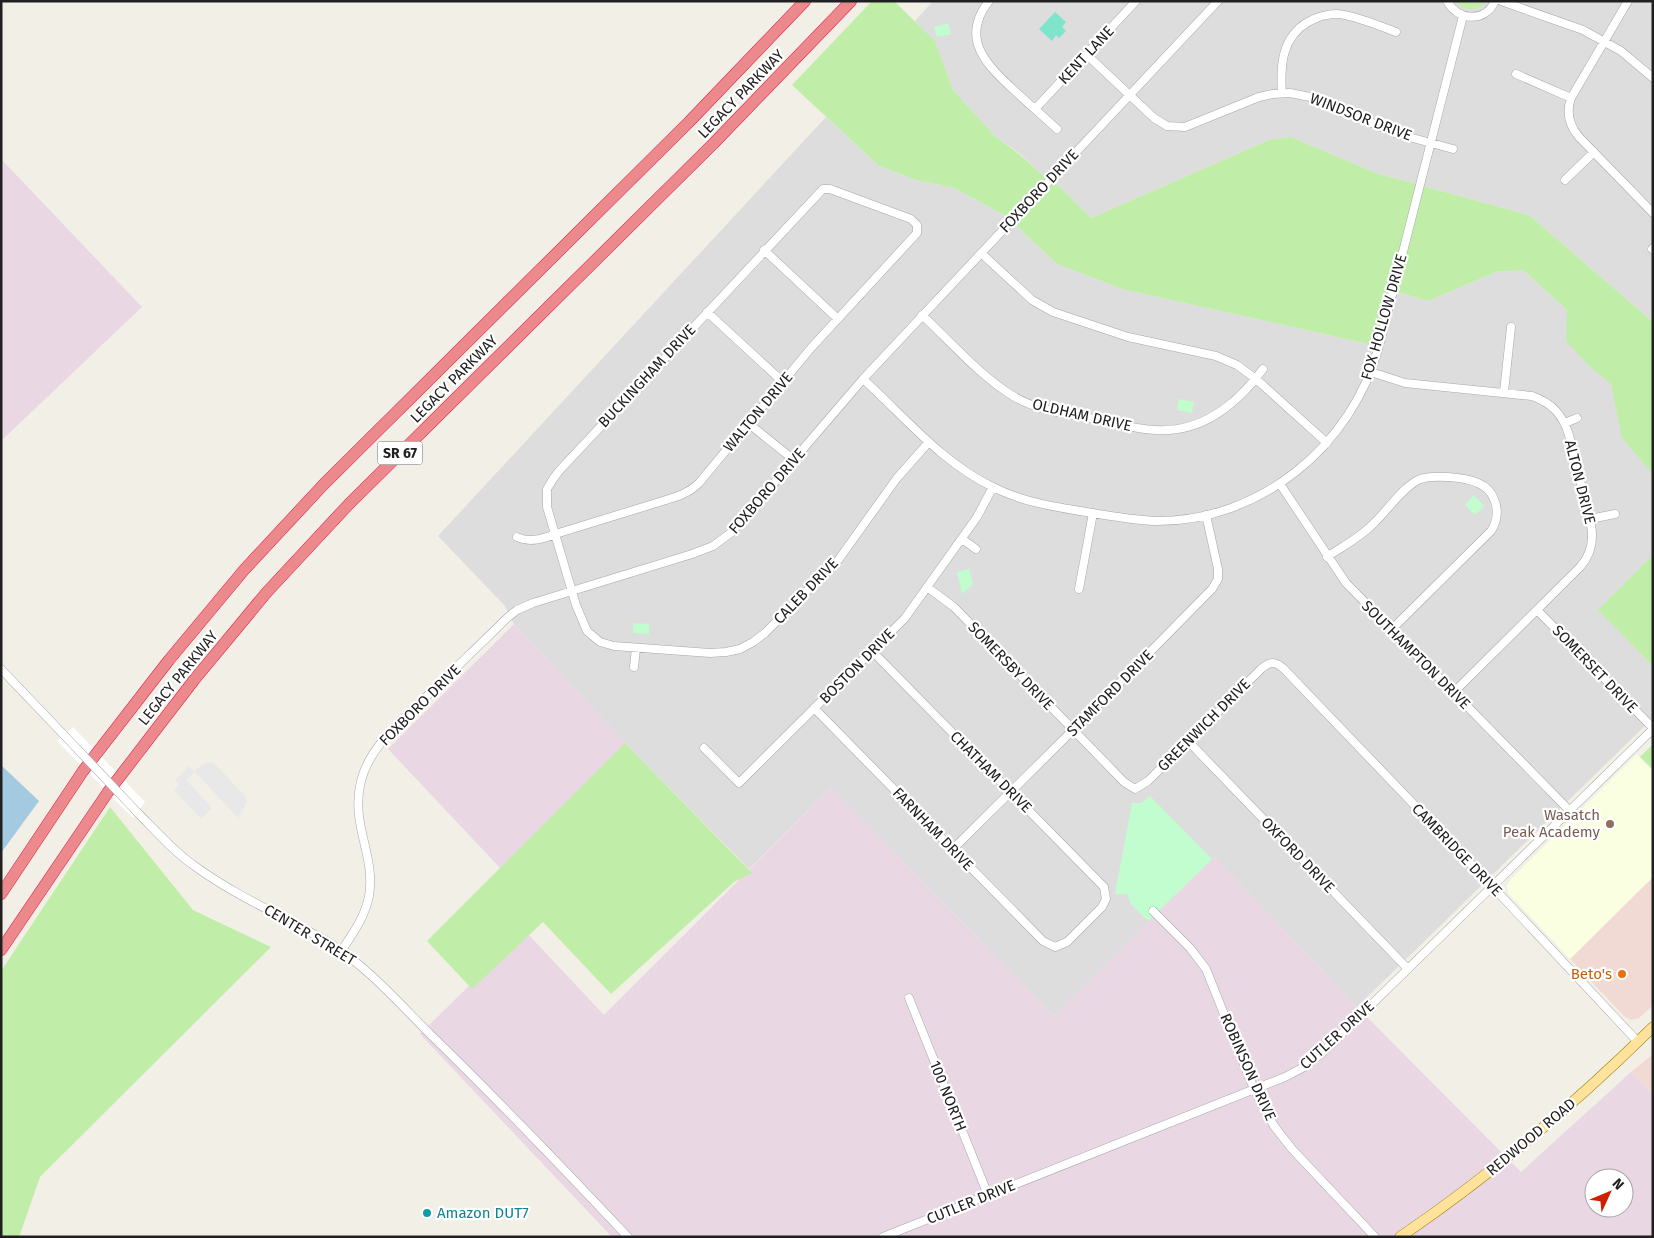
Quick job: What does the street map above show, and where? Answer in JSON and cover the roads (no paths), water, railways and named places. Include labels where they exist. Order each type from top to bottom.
[{"type":"highway","name":"LEGACY PARKWAY","points":[[1,894],[83,771],[169,660],[244,570],[324,484],[689,122],[805,1]]},
{"type":"highway","name":"LEGACY PARKWAY","points":[[1,950],[108,792],[194,680],[267,592],[349,504],[714,143],[851,1]]},
{"type":"main road","name":"REDWOOD ROAD","points":[[1400,1237],[1485,1176],[1526,1143],[1653,1028]]},
{"type":"street","points":[[990,1],[982,12],[978,23],[977,35],[981,53],[993,71],[1057,130]]},
{"type":"street","name":"KENT LANE","points":[[1035,110],[1136,1]]},
{"type":"street","name":"FOXBORO DRIVE","points":[[342,950],[361,919],[369,896],[369,867],[359,823],[357,802],[361,779],[374,752],[389,734],[509,616],[527,605],[692,554],[719,542],[738,527],[863,379],[1218,1]]},
{"type":"street","points":[[1447,1],[1454,11],[1464,16],[1477,17],[1489,11],[1495,1]]},
{"type":"street","points":[[1501,1],[1567,23],[1604,41],[1653,78]]},
{"type":"street","points":[[1628,1],[1571,98],[1568,112],[1575,132],[1653,213]]},
{"type":"street","points":[[1282,93],[1281,67],[1286,46],[1294,34],[1310,20],[1323,15],[1338,14],[1350,16],[1396,32]]},
{"type":"street","name":"FOX HOLLOW DRIVE","points":[[863,379],[929,442],[959,467],[992,487],[1033,502],[1092,513],[1155,521],[1206,515],[1247,502],[1280,484],[1305,465],[1327,443],[1352,410],[1371,372],[1464,16]]},
{"type":"street","name":"WINDSOR DRIVE","points":[[1087,55],[1159,122],[1168,126],[1181,127],[1193,124],[1259,96],[1282,93],[1310,97],[1390,131],[1452,149]]},
{"type":"street","points":[[1516,74],[1571,98]]},
{"type":"street","points":[[1565,180],[1594,152]]},
{"type":"street","name":"BUCKINGHAM DRIVE","points":[[572,591],[546,501],[547,489],[552,479],[764,250],[822,189],[830,189],[911,219],[918,227]]},
{"type":"street","name":"WALTON DRIVE","points":[[517,536],[522,539],[534,540],[555,535],[686,493],[698,483],[811,348],[914,238],[918,227]]},
{"type":"street","points":[[764,250],[838,319]]},
{"type":"street","points":[[981,253],[1026,295],[1046,309],[1128,337],[1222,358],[1237,365],[1256,379],[1327,443]]},
{"type":"street","points":[[707,312],[783,382]]},
{"type":"street","name":"OLDHAM DRIVE","points":[[922,315],[994,382],[1021,400],[1050,410],[1147,429],[1166,430],[1183,428],[1212,418],[1236,401],[1264,369]]},
{"type":"street","points":[[1504,392],[1511,326]]},
{"type":"street","name":"ALTON DRIVE","points":[[1371,372],[1405,383],[1532,396],[1551,405],[1565,423],[1590,519],[1592,537],[1589,553],[1583,564],[1453,693]]},
{"type":"street","points":[[1565,423],[1577,418]]},
{"type":"street","points":[[748,423],[794,460]]},
{"type":"street","name":"CALEB DRIVE","points":[[572,591],[582,622],[591,636],[606,644],[636,648],[718,653],[733,651],[753,642],[765,633],[838,558],[897,478],[929,442]]},
{"type":"street","points":[[1327,557],[1369,528],[1408,487],[1420,479],[1434,476],[1469,480],[1479,483],[1488,489],[1494,498],[1497,513],[1490,532],[1391,630]]},
{"type":"street","name":"SOUTHAMPTON DRIVE","points":[[1280,484],[1346,583],[1570,811]]},
{"type":"street","name":"BOSTON DRIVE","points":[[704,748],[738,783],[905,618],[980,513],[992,487]]},
{"type":"street","points":[[1079,589],[1092,513]]},
{"type":"street","points":[[1590,519],[1615,514]]},
{"type":"street","name":"STAMFORD DRIVE","points":[[953,849],[1074,730],[1216,584],[1218,569],[1206,515]]},
{"type":"street","points":[[962,539],[976,549]]},
{"type":"street","name":"SOMERSBY DRIVE","points":[[927,587],[952,605],[1124,782],[1135,789]]},
{"type":"street","name":"SOMERSET DRIVE","points":[[1537,610],[1653,729]]},
{"type":"street","points":[[634,667],[636,648]]},
{"type":"street","name":"CHATHAM DRIVE","points":[[872,651],[1102,884],[1106,894],[1102,907],[1067,942],[1055,947]]},
{"type":"street","name":"GREENWICH DRIVE","points":[[1135,789],[1148,781],[1261,669],[1268,663],[1273,662]]},
{"type":"street","name":"CAMBRIDGE DRIVE","points":[[1273,662],[1284,669],[1493,887],[1638,1042]]},
{"type":"street","name":"CENTER STREET","points":[[1,669],[170,846],[217,882],[342,950],[377,980],[470,1072],[628,1237]]},
{"type":"street","name":"FARNHAM DRIVE","points":[[814,708],[1043,941],[1055,947]]},
{"type":"street","name":"CUTLER DRIVE","points":[[883,1237],[1285,1077],[1311,1062],[1493,887],[1653,729]]},
{"type":"street","name":"OXFORD DRIVE","points":[[1188,741],[1408,969]]},
{"type":"street","name":"ROBINSON DRIVE","points":[[1153,911],[1190,948],[1206,969],[1254,1089],[1281,1136],[1374,1237]]},
{"type":"street","name":"100 NORTH","points":[[909,998],[988,1195]]},
{"type":"water","points":[[1,765],[39,801],[1,853]]},
{"type":"place","name":"Wasatch Peak Academy","points":[[1610,824]]},
{"type":"place","name":"Beto's","points":[[1622,974]]},
{"type":"place","name":"Amazon DUT7","points":[[427,1213]]}]
